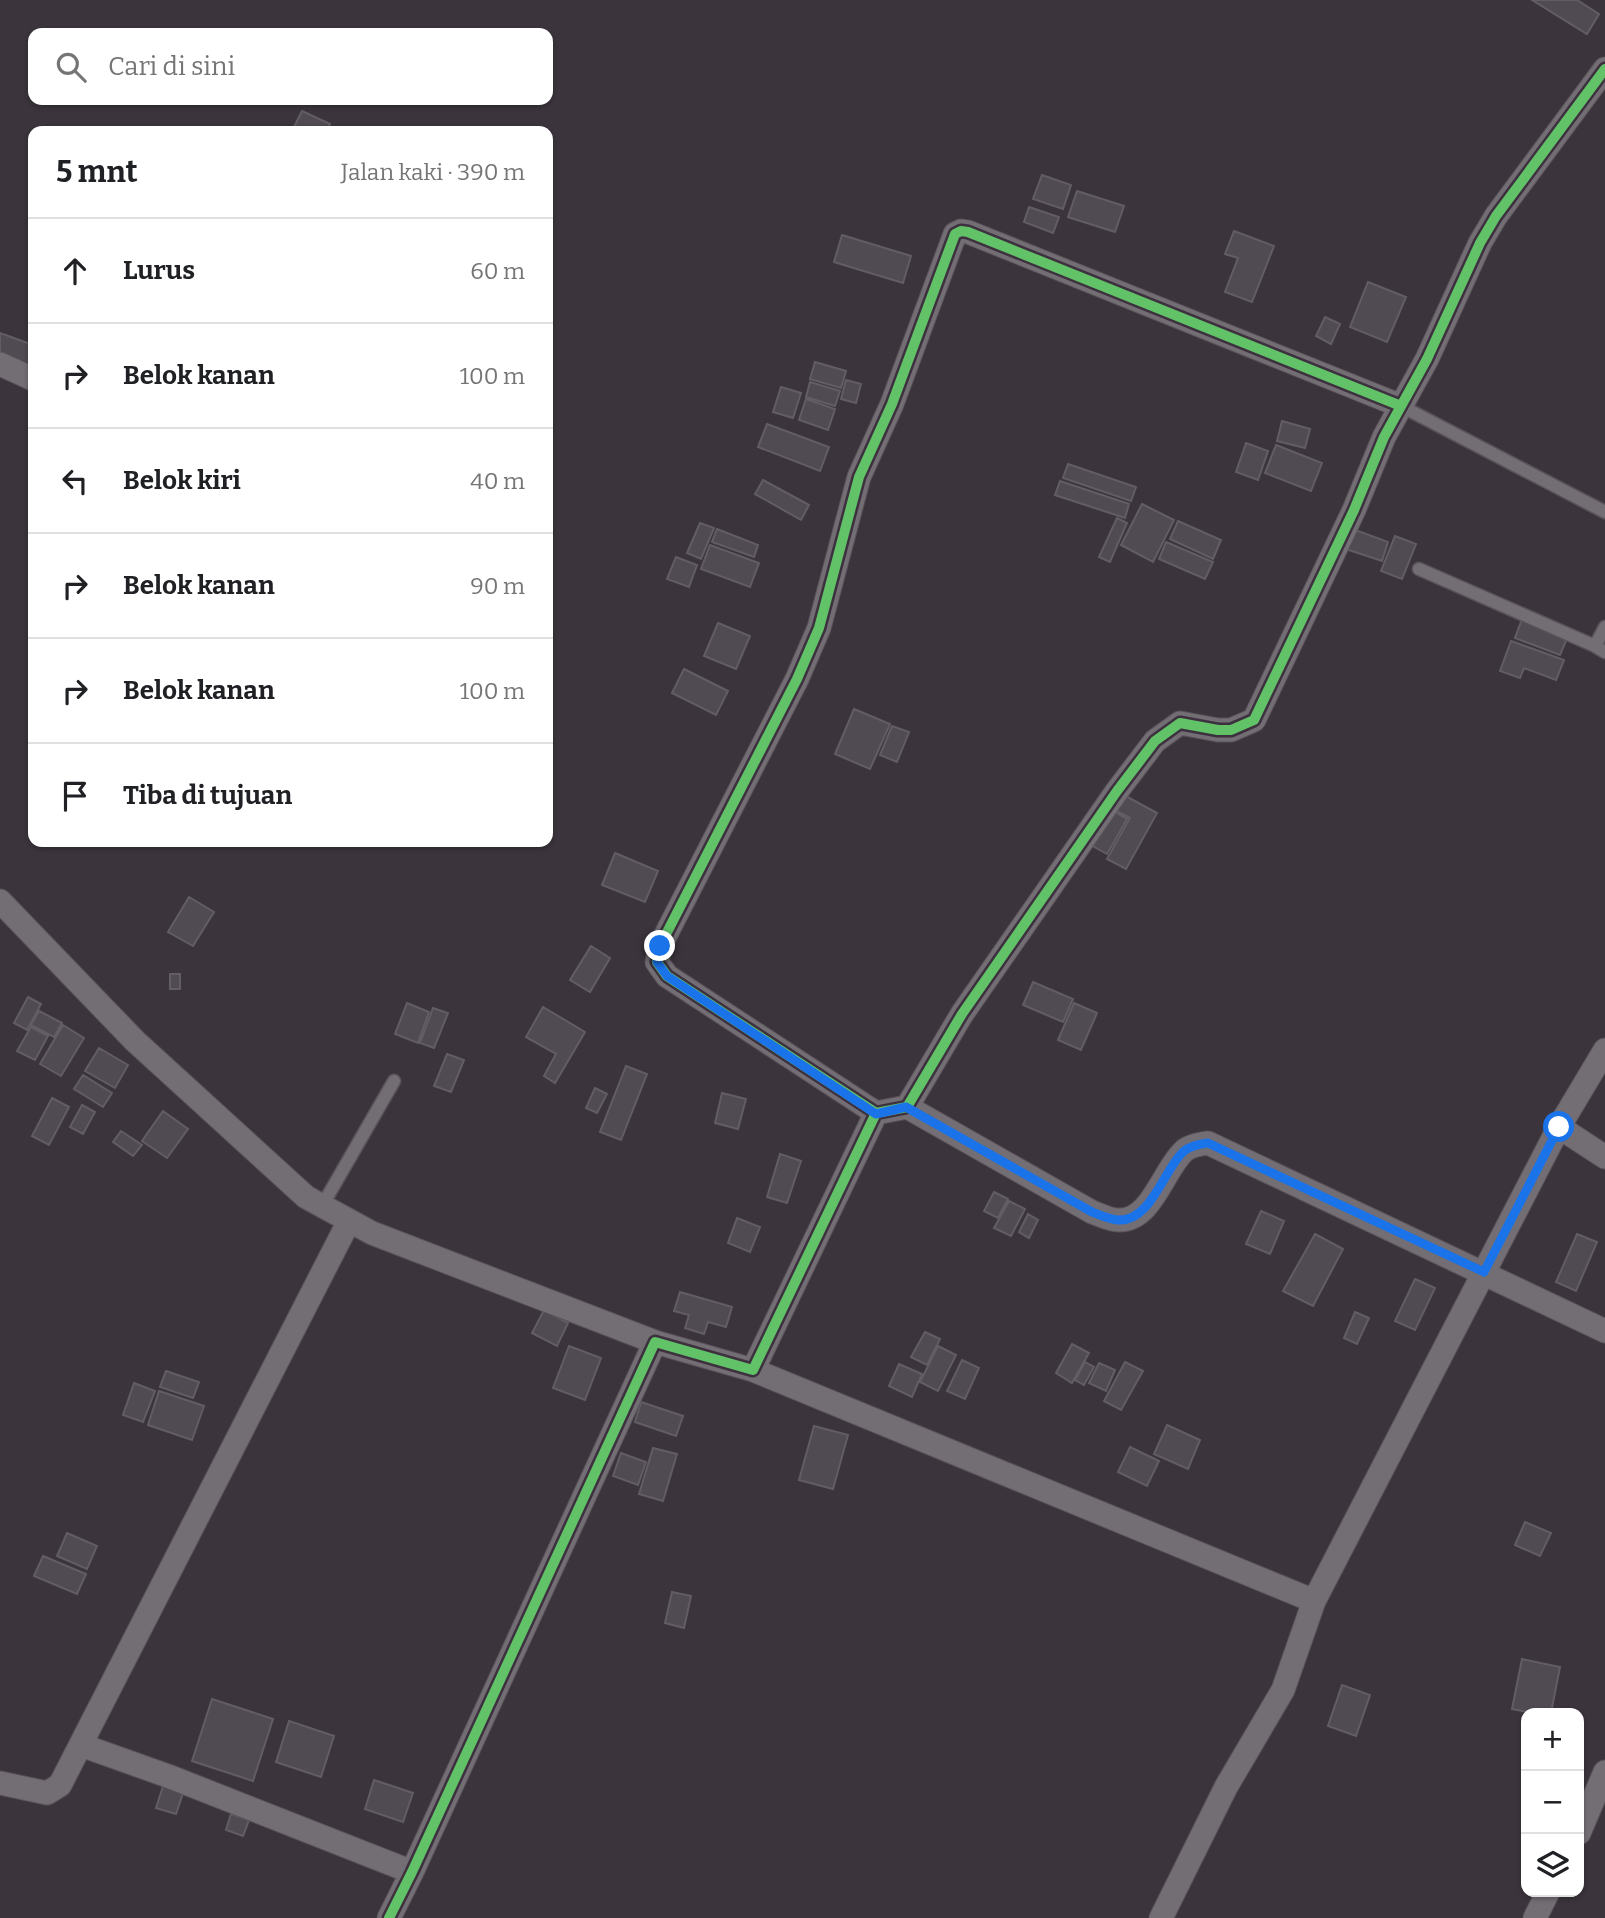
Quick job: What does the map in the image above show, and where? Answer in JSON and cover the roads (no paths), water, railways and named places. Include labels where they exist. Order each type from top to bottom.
[{"type":"street","points":[[906,1107],[962,1014],[1117,791],[1155,741],[1180,723],[1231,730],[1254,720],[1354,510],[1384,438],[1427,359],[1485,234],[1605,69]]},
{"type":"street","points":[[1401,406],[968,232],[961,230],[955,233],[892,404],[859,477],[819,628],[797,679],[660,946],[657,962],[667,976],[876,1114],[906,1107],[1092,1212],[1118,1220],[1132,1217],[1147,1207],[1184,1150],[1208,1143],[1605,1331]]},
{"type":"street","points":[[0,364],[28,377]]},
{"type":"street","points":[[0,901],[135,1041],[295,1189],[349,1221],[372,1233],[655,1342],[752,1370],[1314,1601]]},
{"type":"street","points":[[1161,1918],[1226,1787],[1283,1690],[1314,1601],[1559,1127],[1605,1050]]},
{"type":"street","points":[[752,1370],[876,1114]]},
{"type":"street","points":[[1559,1127],[1605,1157]]},
{"type":"street","points":[[0,1783],[47,1793],[60,1785],[349,1221]]},
{"type":"street","points":[[389,1918],[655,1342]]},
{"type":"street","points":[[81,1745],[168,1776],[412,1872]]},
{"type":"street","points":[[1584,1821],[1605,1772]]},
{"type":"street","points":[[1535,1918],[1546,1897]]},
{"type":"lane","points":[[1401,406],[1605,512]]},
{"type":"lane","points":[[1419,569],[1600,649],[1605,627]]},
{"type":"lane","points":[[322,1206],[394,1081]]}]
